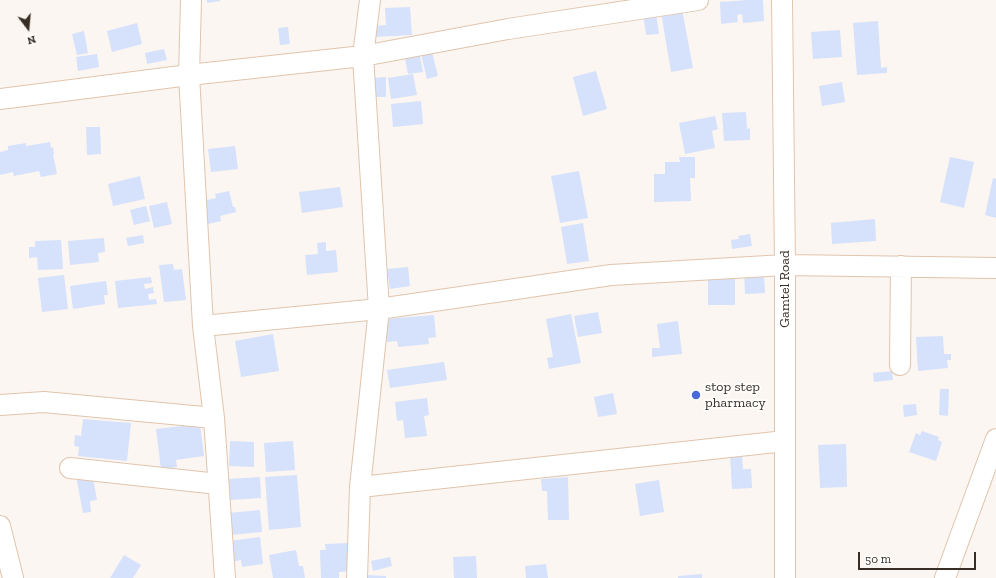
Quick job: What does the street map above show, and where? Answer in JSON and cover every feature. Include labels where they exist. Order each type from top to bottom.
[{"type":"street","points":[[191,0],[189,74],[203,326],[214,418],[225,578]]},
{"type":"street","points":[[357,578],[360,487],[379,309],[363,56],[370,0]]},
{"type":"street","points":[[0,99],[189,74],[363,56],[508,29],[698,0]]},
{"type":"street","name":"Gamtel Road","points":[[782,0],[785,265],[785,578]]},
{"type":"street","points":[[203,326],[379,309],[611,275],[785,265],[996,268]]},
{"type":"street","points":[[900,365],[902,266]]},
{"type":"street","points":[[0,405],[44,402],[214,418]]},
{"type":"street","points":[[945,578],[996,439]]},
{"type":"street","points":[[360,487],[785,441]]},
{"type":"street","points":[[70,468],[218,484]]},
{"type":"street","points":[[0,526],[13,578]]},
{"type":"building","points":[[207,0],[220,0],[220,1],[207,3]]},
{"type":"building","points":[[763,0],[764,21],[743,23],[742,14],[737,15],[738,22],[721,24],[720,2]]},
{"type":"building","points":[[410,7],[412,35],[374,37],[373,26],[386,25],[385,8]]},
{"type":"building","points":[[682,9],[693,68],[671,72],[661,12]]},
{"type":"building","points":[[656,13],[659,34],[646,35],[643,14]]},
{"type":"building","points":[[878,21],[881,68],[887,67],[887,73],[857,75],[853,23]]},
{"type":"building","points":[[137,23],[142,44],[112,52],[107,31]]},
{"type":"building","points":[[288,27],[290,44],[280,45],[278,28]]},
{"type":"building","points":[[840,30],[842,57],[813,59],[811,32]]},
{"type":"building","points":[[84,31],[88,53],[77,55],[72,34]]},
{"type":"building","points":[[164,49],[167,60],[147,64],[145,53]]},
{"type":"building","points":[[419,51],[423,72],[408,74],[404,54]]},
{"type":"building","points":[[432,52],[438,76],[427,79],[421,54]]},
{"type":"building","points":[[97,54],[99,67],[78,71],[76,57]]},
{"type":"building","points":[[596,71],[607,109],[583,116],[573,77]]},
{"type":"building","points":[[413,74],[417,95],[391,99],[388,78]]},
{"type":"building","points":[[386,77],[386,97],[371,97],[371,78]]},
{"type":"building","points":[[842,82],[845,102],[822,106],[819,86]]},
{"type":"building","points":[[421,101],[423,124],[393,127],[391,104]]},
{"type":"building","points":[[746,112],[747,129],[750,128],[750,140],[724,141],[722,113]]},
{"type":"building","points":[[715,116],[718,129],[712,131],[715,148],[685,154],[679,123]]},
{"type":"building","points":[[86,127],[100,127],[101,154],[87,155]]},
{"type":"building","points":[[50,142],[51,148],[53,147],[57,174],[41,177],[39,171],[14,176],[13,172],[0,175],[0,152],[8,150],[8,146],[26,143],[26,146]]},
{"type":"building","points":[[235,146],[238,169],[211,172],[208,149]]},
{"type":"building","points":[[679,157],[695,157],[695,178],[690,178],[691,201],[654,202],[654,174],[665,174],[665,162],[680,162]]},
{"type":"building","points":[[950,157],[974,162],[964,208],[940,202]]},
{"type":"building","points":[[579,171],[588,218],[560,223],[551,176]]},
{"type":"building","points":[[140,176],[145,199],[113,206],[108,184]]},
{"type":"building","points":[[993,178],[996,179],[996,218],[985,215]]},
{"type":"building","points":[[340,187],[343,207],[302,213],[299,192]]},
{"type":"building","points":[[229,191],[233,207],[235,207],[236,212],[220,216],[221,221],[208,224],[203,201],[216,198],[215,194]]},
{"type":"building","points":[[167,202],[172,224],[154,228],[149,206]]},
{"type":"building","points":[[146,206],[150,221],[134,225],[130,210]]},
{"type":"building","points":[[875,219],[876,241],[832,244],[831,223]]},
{"type":"building","points":[[583,223],[589,261],[567,264],[561,227]]},
{"type":"building","points":[[750,234],[752,246],[732,249],[731,240],[739,239],[738,236]]},
{"type":"building","points":[[143,235],[144,243],[128,246],[126,238]]},
{"type":"building","points":[[104,238],[105,252],[98,253],[99,262],[70,265],[68,241]]},
{"type":"building","points":[[61,240],[63,269],[38,270],[37,257],[29,258],[29,247],[35,247],[35,241]]},
{"type":"building","points":[[326,242],[326,251],[336,250],[338,272],[307,275],[305,255],[318,254],[317,243]]},
{"type":"building","points":[[173,264],[174,270],[182,269],[186,300],[164,302],[159,265]]},
{"type":"building","points":[[408,267],[410,286],[390,289],[387,269]]},
{"type":"building","points":[[744,270],[764,276],[765,293],[745,294]]},
{"type":"building","points":[[64,275],[68,309],[42,312],[38,278]]},
{"type":"building","points":[[151,277],[152,283],[144,284],[145,289],[153,287],[154,293],[148,294],[149,300],[156,299],[157,304],[118,308],[115,281]]},
{"type":"building","points":[[735,278],[735,305],[708,305],[708,279]]},
{"type":"building","points":[[106,281],[108,295],[104,295],[105,304],[73,309],[70,286]]},
{"type":"building","points":[[598,312],[602,333],[578,337],[574,316]]},
{"type":"building","points":[[571,314],[581,363],[549,369],[547,358],[553,357],[546,319]]},
{"type":"building","points":[[434,315],[436,337],[428,338],[429,344],[398,347],[397,341],[387,342],[385,319]]},
{"type":"building","points":[[678,321],[682,354],[652,357],[652,348],[660,348],[657,324]]},
{"type":"building","points":[[273,334],[279,371],[241,377],[235,341]]},
{"type":"building","points":[[943,336],[944,354],[951,354],[951,360],[947,360],[948,368],[918,371],[916,337]]},
{"type":"building","points":[[444,362],[447,380],[390,388],[387,370]]},
{"type":"building","points":[[892,371],[893,380],[874,382],[873,373]]},
{"type":"building","points":[[940,389],[949,389],[948,416],[939,415]]},
{"type":"building","points":[[613,393],[617,414],[598,417],[594,397]]},
{"type":"building","points":[[427,398],[429,415],[424,416],[427,436],[405,438],[403,420],[397,421],[395,402]]},
{"type":"building","points":[[916,404],[917,415],[904,417],[903,405]]},
{"type":"building","points":[[83,419],[131,423],[127,461],[78,456],[79,447],[74,446],[75,435],[81,436]]},
{"type":"building","points":[[200,424],[204,456],[176,460],[177,467],[161,469],[156,429]]},
{"type":"building","points":[[922,431],[939,437],[938,440],[942,442],[936,461],[909,452],[916,433],[920,435]]},
{"type":"building","points":[[230,441],[254,442],[254,467],[229,466]]},
{"type":"building","points":[[293,441],[295,470],[266,472],[264,443]]},
{"type":"building","points":[[846,444],[847,487],[820,488],[818,445]]},
{"type":"building","points":[[730,455],[742,455],[743,469],[751,469],[752,488],[732,489]]},
{"type":"building","points":[[92,473],[97,500],[90,501],[91,512],[83,513],[76,476]]},
{"type":"building","points":[[297,475],[301,527],[269,530],[265,477]]},
{"type":"building","points":[[260,477],[261,498],[230,500],[229,479]]},
{"type":"building","points":[[568,477],[569,520],[548,520],[547,491],[542,491],[541,479]]},
{"type":"building","points":[[659,480],[664,512],[640,516],[635,484]]},
{"type":"building","points":[[260,510],[262,532],[230,535],[228,513]]},
{"type":"building","points":[[260,537],[263,564],[242,567],[241,560],[232,562],[229,541]]},
{"type":"building","points":[[350,543],[351,571],[339,572],[339,578],[321,578],[320,550],[326,550],[325,544]]},
{"type":"building","points":[[296,550],[299,566],[303,566],[305,578],[273,578],[269,555]]},
{"type":"building","points":[[124,555],[141,565],[133,578],[110,578]]},
{"type":"building","points":[[476,556],[477,578],[454,578],[453,557]]},
{"type":"building","points":[[390,557],[392,566],[373,571],[371,561]]},
{"type":"building","points":[[546,564],[548,578],[526,578],[525,566]]},
{"type":"building","points":[[702,574],[702,578],[678,578],[678,576]]},
{"type":"building","points":[[367,575],[386,576],[386,578],[367,578]]},
{"type":"place","name":"stop step pharmacy","points":[[696,395]]}]
